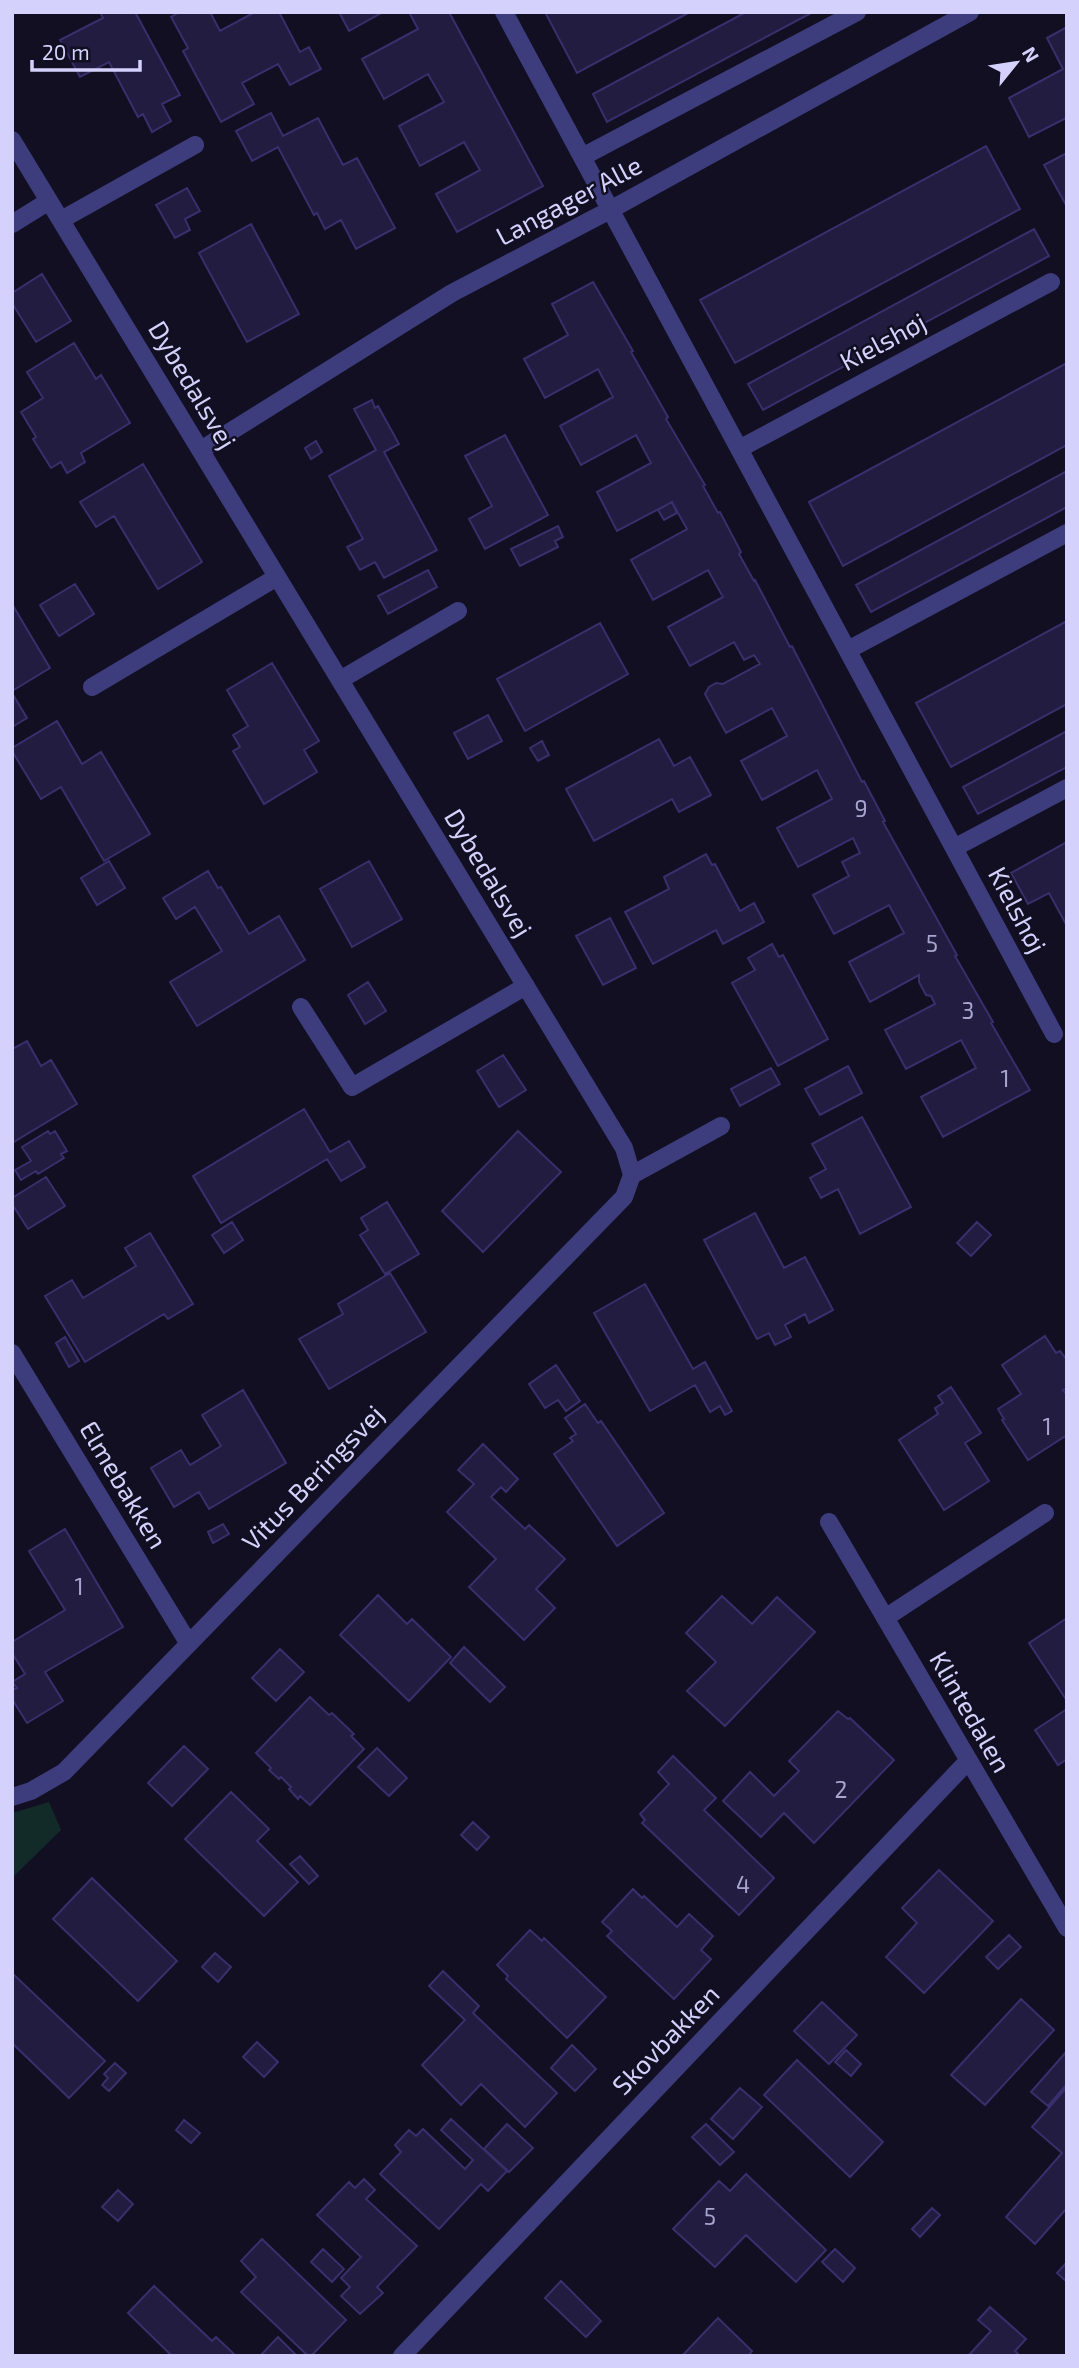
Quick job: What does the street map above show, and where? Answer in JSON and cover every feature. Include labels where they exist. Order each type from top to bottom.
[{"type":"street","name":"Kielshøj","points":[[504,12],[1054,1034]]},
{"type":"street","points":[[582,157],[857,12]]},
{"type":"street","name":"Langager Alle","points":[[201,450],[452,293],[610,210],[970,12]]},
{"type":"street","name":"Dybedalsvej","points":[[12,140],[624,1148],[632,1175]]},
{"type":"street","points":[[61,220],[195,145]]},
{"type":"street","points":[[12,224],[49,201]]},
{"type":"street","name":"Kielshøj","points":[[739,449],[1051,282]]},
{"type":"street","points":[[848,650],[1067,533]]},
{"type":"street","points":[[92,687],[277,577]]},
{"type":"street","points":[[340,680],[458,611]]},
{"type":"street","name":"Kielshøj","points":[[954,848],[1067,788]]},
{"type":"street","points":[[301,1007],[352,1087],[526,986]]},
{"type":"street","points":[[632,1175],[721,1126]]},
{"type":"street","name":"Vitus Beringsvej","points":[[12,1797],[31,1791],[64,1772],[624,1197],[632,1175]]},
{"type":"street","name":"Elmebakken","points":[[12,1353],[189,1644]]},
{"type":"street","points":[[886,1618],[1045,1513]]},
{"type":"street","name":"Klintedalen","points":[[830,1522],[1067,1928]]},
{"type":"street","name":"Skovbakken","points":[[402,2356],[968,1761]]},
{"type":"green space","points":[[49,1802],[61,1830],[12,1878],[12,1813]]},
{"type":"building","points":[[100,12],[135,12],[180,95],[162,104],[171,121],[152,132],[143,114],[138,117],[109,62],[80,77],[60,40],[103,18]]},
{"type":"building","points":[[180,12],[210,12],[220,31],[255,12],[279,12],[300,52],[309,47],[321,69],[290,85],[278,64],[242,83],[254,104],[221,122],[183,51],[188,48],[171,17]]},
{"type":"building","points":[[339,12],[383,12],[349,31]]},
{"type":"building","points":[[409,12],[449,12],[543,186],[457,232],[436,194],[480,170],[464,142],[420,166],[399,126],[444,102],[428,74],[384,99],[362,59],[418,29]]},
{"type":"building","points":[[545,12],[690,12],[577,73]]},
{"type":"building","points":[[746,12],[813,12],[607,122],[593,94]]},
{"type":"building","points":[[1067,27],[1067,120],[1066,118],[1029,137],[1009,98],[1063,69],[1047,38]]},
{"type":"building","points":[[271,113],[283,136],[318,118],[343,165],[357,158],[395,228],[356,249],[341,220],[325,229],[317,213],[314,215],[278,147],[252,161],[236,131]]},
{"type":"building","points":[[986,146],[1020,209],[735,363],[700,300]]},
{"type":"building","points":[[1067,153],[1067,205],[1066,205],[1044,165]]},
{"type":"building","points":[[187,188],[200,211],[185,219],[190,230],[175,238],[156,205]]},
{"type":"building","points":[[251,224],[299,314],[247,342],[199,253]]},
{"type":"building","points":[[1034,229],[1049,256],[763,410],[748,384]]},
{"type":"building","points":[[42,274],[71,321],[36,342],[12,303],[12,293]]},
{"type":"building","points":[[593,282],[633,351],[631,352],[668,417],[666,419],[705,485],[703,486],[718,513],[720,512],[741,552],[739,554],[790,647],[792,646],[885,821],[883,822],[993,1022],[991,1023],[1030,1090],[943,1137],[921,1097],[976,1068],[961,1040],[906,1069],[885,1030],[935,1004],[931,996],[926,995],[919,982],[919,975],[870,1002],[849,962],[904,933],[889,905],[834,934],[813,895],[849,876],[842,862],[860,853],[853,838],[798,867],[777,828],[832,799],[817,770],[762,800],[741,761],[787,736],[772,708],[726,733],[705,694],[709,687],[716,683],[723,684],[760,664],[754,655],[744,660],[734,642],[690,666],[668,627],[723,597],[708,570],[653,600],[631,560],[687,529],[672,502],[617,531],[597,492],[651,463],[636,435],[581,465],[560,426],[613,397],[598,369],[545,398],[524,359],[568,335],[552,304]]},
{"type":"building","points":[[74,343],[96,379],[101,375],[130,423],[81,453],[85,462],[67,473],[61,462],[51,468],[33,439],[36,437],[21,412],[43,398],[27,372]]},
{"type":"building","points":[[1067,363],[1067,445],[843,566],[809,502]]},
{"type":"building","points":[[372,400],[399,444],[384,452],[437,550],[384,578],[375,562],[360,570],[347,547],[363,539],[329,476],[376,450],[354,409]]},
{"type":"building","points":[[505,435],[548,515],[485,549],[469,519],[492,506],[465,456]]},
{"type":"building","points":[[316,441],[322,452],[311,459],[305,448]]},
{"type":"building","points":[[143,464],[202,562],[158,589],[114,516],[96,527],[80,502]]},
{"type":"building","points":[[1067,471],[1067,507],[871,612],[856,585]]},
{"type":"building","points":[[672,502],[677,513],[664,520],[658,510]]},
{"type":"building","points":[[558,526],[563,537],[555,541],[558,547],[520,566],[511,549]]},
{"type":"building","points":[[428,570],[437,587],[388,614],[378,596]]},
{"type":"building","points":[[75,584],[94,614],[59,636],[40,605]]},
{"type":"building","points":[[12,604],[50,668],[12,691]]},
{"type":"building","points":[[1067,621],[1067,704],[951,767],[916,703]]},
{"type":"building","points":[[600,623],[628,674],[525,731],[497,679]]},
{"type":"building","points":[[272,663],[319,741],[304,750],[317,772],[264,804],[233,751],[240,747],[233,735],[248,726],[227,690]]},
{"type":"building","points":[[12,693],[27,718],[12,727]]},
{"type":"building","points":[[488,715],[502,741],[468,759],[454,733]]},
{"type":"building","points":[[57,721],[82,764],[101,752],[150,834],[104,861],[61,787],[41,799],[12,751],[12,748]]},
{"type":"building","points":[[1067,731],[1067,767],[978,814],[963,787]]},
{"type":"building","points":[[659,739],[674,766],[690,757],[711,795],[679,812],[672,799],[594,841],[566,789]]},
{"type":"building","points":[[542,741],[549,755],[538,761],[530,748]]},
{"type":"building","points":[[1067,842],[1067,926],[1049,893],[1028,904],[1011,873]]},
{"type":"building","points":[[706,854],[712,865],[715,864],[740,911],[754,903],[764,922],[723,944],[716,930],[653,964],[625,912],[669,889],[664,877]]},
{"type":"building","points":[[109,861],[125,888],[97,905],[81,878]]},
{"type":"building","points":[[369,861],[402,919],[352,947],[320,889]]},
{"type":"building","points":[[208,871],[218,888],[221,887],[249,934],[279,916],[305,960],[197,1026],[170,982],[222,951],[195,907],[176,919],[163,898]]},
{"type":"building","points":[[610,918],[636,968],[603,985],[576,936]]},
{"type":"building","points":[[772,944],[779,957],[783,955],[828,1039],[778,1066],[732,983],[755,970],[748,958]]},
{"type":"building","points":[[368,982],[386,1011],[365,1024],[348,995]]},
{"type":"building","points":[[27,1041],[41,1066],[51,1060],[77,1104],[12,1143],[12,1049]]},
{"type":"building","points":[[503,1055],[526,1090],[499,1107],[477,1071]]},
{"type":"building","points":[[848,1066],[862,1093],[820,1115],[805,1089]]},
{"type":"building","points":[[771,1068],[780,1084],[740,1106],[731,1089]]},
{"type":"building","points":[[304,1109],[330,1152],[349,1141],[365,1167],[341,1181],[327,1159],[221,1223],[193,1176]]},
{"type":"building","points":[[862,1117],[911,1207],[860,1234],[838,1189],[821,1198],[810,1178],[826,1169],[812,1144]]},
{"type":"building","points":[[48,1131],[50,1134],[55,1131],[67,1151],[61,1154],[64,1158],[38,1174],[36,1171],[21,1180],[15,1170],[31,1161],[22,1147]]},
{"type":"building","points":[[518,1131],[561,1172],[483,1252],[442,1211]]},
{"type":"building","points":[[46,1177],[65,1206],[28,1229],[12,1204],[12,1198]]},
{"type":"building","points":[[387,1202],[419,1254],[385,1274],[360,1235],[368,1230],[361,1218]]},
{"type":"building","points":[[755,1213],[784,1268],[805,1257],[833,1310],[809,1323],[805,1314],[785,1325],[791,1337],[775,1345],[769,1333],[757,1339],[704,1240]]},
{"type":"building","points":[[232,1222],[243,1240],[224,1253],[212,1235]]},
{"type":"building","points":[[977,1222],[991,1235],[971,1256],[957,1243]]},
{"type":"building","points":[[150,1233],[193,1304],[168,1319],[164,1314],[85,1362],[45,1296],[72,1280],[83,1298],[136,1266],[125,1248]]},
{"type":"building","points":[[390,1273],[426,1332],[329,1389],[299,1339],[343,1314],[338,1304]]},
{"type":"building","points":[[645,1284],[693,1369],[705,1362],[732,1411],[725,1415],[720,1406],[710,1412],[695,1385],[650,1411],[594,1313]]},
{"type":"building","points":[[1045,1336],[1056,1353],[1060,1351],[1067,1360],[1067,1388],[1063,1390],[1067,1395],[1067,1435],[1028,1460],[1002,1420],[1004,1419],[998,1409],[1021,1394],[1002,1365]]},
{"type":"building","points":[[65,1337],[79,1361],[69,1367],[56,1343]]},
{"type":"building","points":[[556,1365],[580,1401],[566,1411],[558,1400],[545,1408],[529,1384]]},
{"type":"building","points":[[951,1387],[981,1433],[965,1443],[989,1481],[944,1510],[899,1440],[938,1414],[935,1408],[943,1403],[938,1396]]},
{"type":"building","points":[[243,1390],[286,1463],[209,1509],[199,1492],[174,1507],[151,1468],[181,1450],[190,1465],[221,1446],[202,1415]]},
{"type":"building","points":[[585,1404],[598,1423],[601,1421],[664,1513],[617,1546],[554,1454],[573,1441],[570,1438],[576,1434],[565,1418]]},
{"type":"building","points":[[483,1444],[518,1479],[506,1492],[501,1487],[491,1497],[525,1529],[529,1525],[565,1559],[536,1589],[555,1608],[524,1640],[469,1587],[496,1559],[447,1512],[474,1484],[458,1470]]},
{"type":"building","points":[[223,1524],[229,1534],[213,1543],[208,1532]]},
{"type":"building","points":[[65,1529],[123,1627],[45,1672],[63,1701],[27,1723],[12,1699],[12,1690],[17,1688],[12,1682],[25,1674],[12,1653],[12,1642],[65,1610],[29,1551]]},
{"type":"building","points":[[378,1595],[407,1624],[412,1619],[451,1657],[409,1701],[340,1635]]},
{"type":"building","points":[[722,1596],[752,1624],[777,1597],[815,1632],[725,1726],[687,1691],[716,1662],[686,1633]]},
{"type":"building","points":[[1067,1618],[1067,1701],[1029,1643]]},
{"type":"building","points":[[464,1647],[505,1687],[490,1702],[450,1663]]},
{"type":"building","points":[[280,1649],[304,1672],[276,1701],[252,1678]]},
{"type":"building","points":[[310,1697],[354,1734],[351,1736],[364,1749],[310,1805],[300,1796],[298,1799],[289,1789],[291,1787],[269,1770],[271,1768],[256,1753]]},
{"type":"building","points":[[1067,1709],[1067,1759],[1058,1765],[1035,1730]]},
{"type":"building","points":[[838,1711],[850,1718],[894,1760],[814,1843],[784,1813],[761,1837],[723,1801],[750,1772],[774,1796],[799,1771],[789,1761]]},
{"type":"building","points":[[184,1746],[208,1769],[172,1806],[148,1783]]},
{"type":"building","points":[[377,1748],[407,1778],[389,1796],[358,1767]]},
{"type":"building","points":[[673,1756],[716,1798],[704,1810],[774,1878],[739,1915],[642,1823],[645,1820],[640,1814],[669,1784],[658,1772]]},
{"type":"building","points":[[231,1792],[269,1829],[257,1841],[298,1882],[264,1916],[185,1839]]},
{"type":"building","points":[[473,1822],[489,1837],[477,1850],[461,1835]]},
{"type":"building","points":[[300,1856],[318,1876],[309,1884],[290,1864]]},
{"type":"building","points":[[939,1870],[993,1921],[924,1993],[886,1957],[917,1923],[902,1908]]},
{"type":"building","points":[[92,1878],[177,1961],[138,2001],[53,1919]]},
{"type":"building","points":[[633,1889],[677,1927],[689,1914],[713,1936],[701,1950],[711,1959],[674,1999],[607,1936],[612,1931],[602,1922]]},
{"type":"building","points":[[530,1930],[542,1941],[544,1938],[606,1997],[567,2038],[506,1979],[508,1976],[497,1965]]},
{"type":"building","points":[[1009,1935],[1021,1947],[998,1969],[986,1957]]},
{"type":"building","points":[[215,1953],[231,1967],[218,1982],[202,1967]]},
{"type":"building","points":[[443,1971],[479,2006],[473,2013],[557,2093],[525,2127],[481,2084],[461,2105],[422,2065],[465,2020],[429,1986]]},
{"type":"building","points":[[14,1975],[105,2061],[69,2098],[12,2043]]},
{"type":"building","points":[[1021,1999],[1054,2030],[985,2105],[951,2075]]},
{"type":"building","points":[[822,2002],[857,2035],[829,2064],[794,2031]]},
{"type":"building","points":[[257,2042],[278,2062],[264,2077],[243,2057]]},
{"type":"building","points":[[572,2045],[596,2069],[575,2091],[551,2068]]},
{"type":"building","points":[[846,2050],[861,2064],[851,2076],[835,2062]]},
{"type":"building","points":[[1067,2051],[1067,2084],[1048,2106],[1031,2092]]},
{"type":"building","points":[[797,2060],[883,2142],[850,2177],[764,2095]]},
{"type":"building","points":[[115,2063],[126,2073],[109,2091],[102,2085],[108,2078],[104,2074]]},
{"type":"building","points":[[1067,2087],[1067,2208],[1035,2244],[1006,2217],[1062,2153],[1032,2127]]},
{"type":"building","points":[[740,2088],[762,2107],[733,2139],[711,2119]]},
{"type":"building","points":[[451,2119],[507,2171],[488,2191],[481,2184],[439,2229],[380,2174],[401,2152],[395,2145],[409,2130],[416,2136],[423,2129],[465,2169],[473,2160],[441,2130]]},
{"type":"building","points":[[184,2120],[200,2133],[191,2143],[176,2130]]},
{"type":"building","points":[[507,2124],[533,2148],[509,2172],[484,2149]]},
{"type":"building","points":[[706,2124],[734,2152],[720,2165],[692,2137]]},
{"type":"building","points":[[746,2174],[826,2250],[796,2282],[746,2235],[715,2267],[673,2229],[719,2181],[730,2191]]},
{"type":"building","points":[[364,2179],[375,2190],[366,2199],[417,2246],[377,2287],[383,2293],[360,2314],[341,2296],[350,2287],[341,2278],[361,2257],[317,2215],[349,2182],[355,2188]]},
{"type":"building","points":[[118,2190],[133,2204],[118,2221],[102,2207]]},
{"type":"building","points":[[932,2208],[940,2215],[920,2237],[912,2229]]},
{"type":"building","points":[[262,2239],[346,2320],[311,2356],[241,2292],[256,2277],[241,2261]]},
{"type":"building","points":[[323,2249],[344,2269],[332,2282],[311,2262]]},
{"type":"building","points":[[835,2249],[855,2268],[843,2282],[822,2262]]},
{"type":"building","points":[[1067,2262],[1067,2282],[1057,2273]]},
{"type":"building","points":[[561,2281],[601,2321],[586,2337],[545,2298]]},
{"type":"building","points":[[154,2286],[212,2341],[216,2337],[236,2356],[172,2356],[128,2313]]},
{"type":"building","points":[[990,2307],[1026,2339],[1015,2351],[1020,2356],[968,2356],[991,2331],[978,2320]]},
{"type":"building","points":[[718,2318],[752,2351],[748,2356],[682,2356]]},
{"type":"building","points":[[278,2337],[297,2356],[260,2356]]}]
